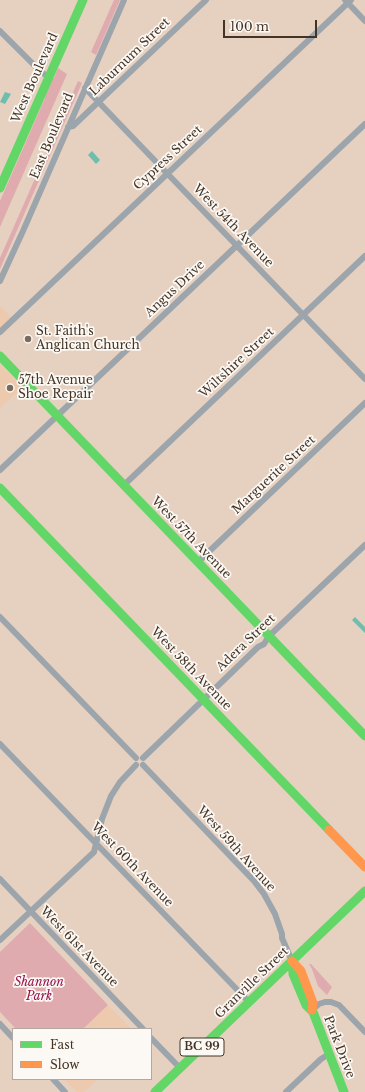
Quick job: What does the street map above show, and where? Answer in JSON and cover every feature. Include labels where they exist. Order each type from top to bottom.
[{"type":"main road","name":"West Boulevard","points":[[0,188],[83,0]]},
{"type":"main road","name":"West 57th Avenue","points":[[0,356],[365,736]]},
{"type":"main road","name":"West 58th Avenue","points":[[0,488],[365,867]]},
{"type":"main road","name":"Granville Street","points":[[155,1092],[365,891]]},
{"type":"main road","name":"Park Drive","points":[[292,961],[301,971],[313,1003],[312,1010],[344,1092]]},
{"type":"street","name":"East Boulevard","points":[[0,281],[124,0]]},
{"type":"street","name":"Laburnum Street","points":[[68,127],[73,126],[206,0]]},
{"type":"street","points":[[348,1],[365,21]]},
{"type":"street","name":"Cypress Street","points":[[0,332],[168,174],[348,1]]},
{"type":"street","points":[[0,31],[41,72],[49,77]]},
{"type":"street","name":"West 54th Avenue","points":[[85,88],[365,379]]},
{"type":"street","name":"Angus Drive","points":[[0,470],[365,124]]},
{"type":"street","name":"Wiltshire Street","points":[[124,485],[365,256]]},
{"type":"street","name":"Marguerite Street","points":[[198,562],[365,404]]},
{"type":"street","name":"Adera Street","points":[[0,940],[94,852],[102,820],[111,796],[120,782],[139,761],[258,647],[267,641],[269,636],[365,544]]},
{"type":"street","name":"West 59th Avenue","points":[[0,617],[254,881],[270,902],[282,934],[282,938],[292,961]]},
{"type":"street","name":"West 60th Avenue","points":[[0,744],[249,1002]]},
{"type":"street","name":"West 61st Avenue","points":[[0,879],[142,1028]]},
{"type":"street","points":[[312,1010],[319,1004],[325,1002],[331,1002],[339,1005],[365,1032]]},
{"type":"street","points":[[0,1024],[12,1037]]},
{"type":"street","points":[[152,1039],[180,1068]]},
{"type":"street","points":[[286,1092],[320,1059],[329,1054]]},
{"type":"street","points":[[54,1080],[65,1092]]},
{"type":"shaded area","points":[[0,306],[11,317],[0,328]]},
{"type":"shaded area","points":[[0,364],[22,388],[0,408]]},
{"type":"shaded area","points":[[108,1005],[130,1028],[84,1028]]},
{"type":"shaded area","points":[[65,1080],[97,1080],[84,1092],[77,1092]]},
{"type":"green space","points":[[114,0],[120,0],[96,55],[91,52]]},
{"type":"green space","points":[[58,68],[67,74],[0,227],[0,201],[45,98],[51,79],[54,78]]},
{"type":"green space","points":[[78,81],[82,83],[0,269],[0,258]]},
{"type":"green space","name":"Shannon Park","points":[[30,923],[108,1005],[84,1028],[15,1028],[0,1012],[0,952]]},
{"type":"green space","points":[[309,964],[311,964],[332,987],[327,995],[318,986]]},
{"type":"water","points":[[5,92],[11,94],[5,104],[0,102]]},
{"type":"water","points":[[92,151],[100,160],[96,164],[88,155]]},
{"type":"water","points":[[355,617],[365,627],[365,633],[352,620]]},
{"type":"traffic: fast","points":[[0,188],[83,0]]},
{"type":"traffic: fast","points":[[0,356],[365,736]]},
{"type":"traffic: fast","points":[[0,488],[329,830]]},
{"type":"traffic: fast","points":[[155,1092],[365,891]]},
{"type":"traffic: fast","points":[[292,961],[293,974],[306,1005],[313,1012],[344,1092]]},
{"type":"traffic: slow","points":[[329,830],[365,867]]},
{"type":"traffic: slow","points":[[292,961],[301,971],[313,1003],[312,1010]]},
{"type":"place","name":"St. Faith's Anglican Church","points":[[28,339]]},
{"type":"place","name":"57th Avenue Shoe Repair","points":[[10,388]]}]
